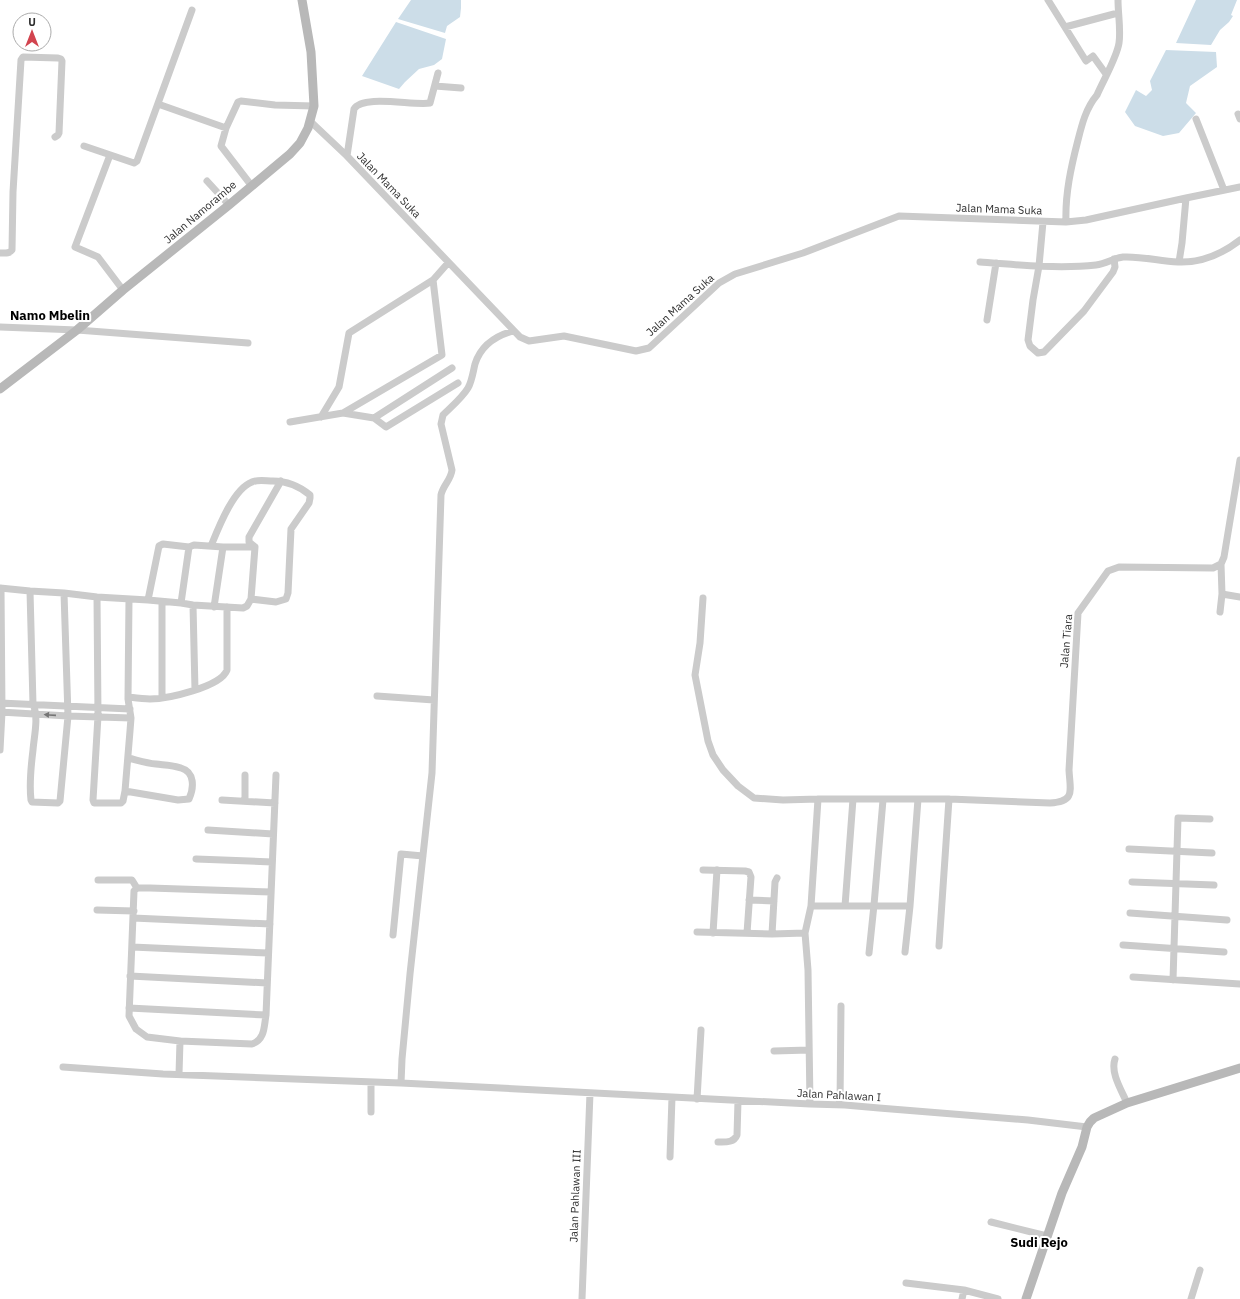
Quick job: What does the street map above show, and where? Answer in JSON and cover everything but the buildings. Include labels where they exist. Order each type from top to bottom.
[{"type":"main road","name":"Jalan Namorambe","points":[[0,389],[77,330],[290,154],[300,143],[308,128],[314,106],[311,52],[302,0]]},
{"type":"main road","points":[[1026,1299],[1062,1193],[1082,1147],[1087,1127],[1090,1122],[1094,1118],[1128,1103],[1240,1068]]},
{"type":"street","points":[[1048,0],[1086,61],[1093,56],[1106,74]]},
{"type":"street","points":[[1066,222],[1071,168],[1083,123],[1119,44],[1120,35],[1118,0]]},
{"type":"street","points":[[84,146],[134,163],[137,161],[192,10]]},
{"type":"street","points":[[1065,26],[1114,14]]},
{"type":"street","points":[[0,254],[7,253],[12,250],[16,136],[21,60],[23,57],[58,58],[62,61],[59,133],[55,137]]},
{"type":"street","points":[[347,156],[354,109],[356,106],[374,101],[430,103],[438,73]]},
{"type":"street","points":[[435,86],[461,88]]},
{"type":"street","points":[[251,185],[222,148],[226,128],[239,101],[274,105],[314,106]]},
{"type":"street","points":[[158,104],[226,128]]},
{"type":"street","points":[[1196,119],[1224,190]]},
{"type":"street","name":"Jalan Mama Suka","points":[[310,121],[347,156],[520,337],[529,341],[564,336],[636,350],[649,348],[719,283],[735,274],[803,253],[900,216],[1066,222],[1086,220],[1240,187]]},
{"type":"street","points":[[110,155],[75,247],[98,257],[124,290]]},
{"type":"street","points":[[206,181],[229,205]]},
{"type":"street","points":[[1179,262],[1186,198]]},
{"type":"street","points":[[1043,222],[1039,266],[1028,340],[1030,346],[1038,353],[1044,352],[1084,311],[1113,272],[1115,267],[1114,259]]},
{"type":"street","points":[[980,262],[1039,266],[1097,265],[1120,257],[1130,257],[1179,262],[1214,256],[1240,240]]},
{"type":"street","points":[[321,417],[339,387],[349,332],[433,280],[448,263]]},
{"type":"street","points":[[987,320],[996,263]]},
{"type":"street","points":[[343,413],[442,355],[433,280]]},
{"type":"street","points":[[0,327],[77,330],[248,343]]},
{"type":"street","points":[[401,1083],[402,1059],[432,773],[441,495],[442,489],[452,476],[452,470],[441,424],[443,416],[465,393],[469,386],[476,362],[482,350],[491,341],[501,335],[513,331]]},
{"type":"street","points":[[374,418],[452,368]]},
{"type":"street","points":[[290,422],[343,413],[374,418],[386,427],[458,383]]},
{"type":"street","points":[[1220,612],[1222,594],[1221,564],[1224,557],[1240,460]]},
{"type":"street","points":[[211,546],[225,514],[242,489],[248,484],[256,481],[281,481],[296,486],[308,494],[310,497],[308,503],[291,529],[288,594],[284,600],[276,602],[251,599]]},
{"type":"street","points":[[0,750],[0,588],[30,592],[64,593],[181,603],[193,606],[243,608],[251,599],[255,547],[250,542],[249,537],[281,481]]},
{"type":"street","points":[[148,600],[159,546],[163,544],[190,547],[194,545],[255,547]]},
{"type":"street","points":[[181,603],[190,547]]},
{"type":"street","points":[[214,607],[224,547]]},
{"type":"street","name":"Jalan Tiara","points":[[949,799],[1050,803],[1064,801],[1069,797],[1078,612],[1108,571],[1113,569],[1119,567],[1213,568],[1221,564]]},
{"type":"street","points":[[30,592],[33,704],[36,729],[30,796],[32,802],[58,803],[60,801],[68,716],[64,593]]},
{"type":"street","points":[[1222,594],[1240,597]]},
{"type":"street","points":[[97,597],[98,716],[93,800],[94,803],[99,804],[121,803],[123,801],[125,791],[131,718],[128,697],[129,599]]},
{"type":"street","points":[[703,598],[700,643],[695,674],[708,741],[713,755],[723,770],[738,786],[754,798],[783,800],[949,799],[939,946]]},
{"type":"street","points":[[162,602],[162,697]]},
{"type":"street","points":[[193,606],[195,690]]},
{"type":"street","points":[[128,697],[150,699],[195,690],[215,682],[226,674],[227,607]]},
{"type":"street","points":[[377,696],[434,700]]},
{"type":"street","points":[[1,703],[130,709]]},
{"type":"street","points":[[1,712],[131,718]]},
{"type":"street","points":[[125,791],[178,800],[189,799],[192,792],[193,779],[188,771],[181,768],[147,763],[128,758]]},
{"type":"street","points":[[245,775],[245,801]]},
{"type":"street","points":[[271,892],[138,888],[134,891],[129,1016],[136,1029],[147,1037],[180,1041],[252,1044],[258,1042],[262,1037],[266,1015],[276,775]]},
{"type":"street","points":[[810,1104],[808,970],[805,932],[811,906],[818,799]]},
{"type":"street","points":[[845,906],[853,799]]},
{"type":"street","points":[[905,952],[918,799]]},
{"type":"street","points":[[222,800],[275,803]]},
{"type":"street","points":[[869,953],[882,800]]},
{"type":"street","points":[[1173,980],[1178,818],[1210,820]]},
{"type":"street","points":[[208,830],[273,834]]},
{"type":"street","points":[[1129,849],[1212,853]]},
{"type":"street","points":[[393,935],[401,854],[423,856]]},
{"type":"street","points":[[196,859],[272,862]]},
{"type":"street","points":[[703,870],[745,870],[749,872],[751,876],[747,933]]},
{"type":"street","points":[[713,932],[717,870]]},
{"type":"street","points":[[772,934],[775,882],[777,878]]},
{"type":"street","points":[[98,880],[132,880],[138,888]]},
{"type":"street","points":[[1132,882],[1214,886]]},
{"type":"street","points":[[750,900],[774,901]]},
{"type":"street","points":[[811,906],[910,906]]},
{"type":"street","points":[[97,910],[270,924]]},
{"type":"street","points":[[1130,913],[1227,920]]},
{"type":"street","points":[[697,932],[772,934],[805,932]]},
{"type":"street","points":[[1123,945],[1224,952]]},
{"type":"street","points":[[132,947],[268,953]]},
{"type":"street","points":[[130,976],[267,983]]},
{"type":"street","points":[[1133,977],[1240,984]]},
{"type":"street","points":[[840,1105],[841,1006]]},
{"type":"street","points":[[129,1008],[266,1015]]},
{"type":"street","points":[[697,1099],[701,1030]]},
{"type":"street","points":[[179,1074],[180,1041]]},
{"type":"street","points":[[774,1051],[809,1050]]},
{"type":"street","points":[[1115,1059],[1113,1068],[1128,1103]]},
{"type":"street","name":"Jalan Pahlawan I","points":[[63,1066],[179,1074],[401,1083],[840,1105],[1012,1119],[1087,1127]]},
{"type":"street","points":[[371,1082],[371,1112]]},
{"type":"street","name":"Jalan Pahlawan III","points":[[582,1299],[590,1093]]},
{"type":"street","points":[[670,1157],[672,1097]]},
{"type":"street","points":[[718,1142],[733,1141],[736,1139],[738,1101]]},
{"type":"street","points":[[991,1222],[1047,1236]]},
{"type":"street","points":[[1191,1299],[1200,1270]]},
{"type":"street","points":[[906,1284],[964,1290],[998,1299]]},
{"type":"street","points":[[962,1299],[964,1290]]},
{"type":"water","points":[[411,0],[461,0],[460,17],[447,26],[445,33],[398,19]]},
{"type":"water","points":[[1196,0],[1237,0],[1231,15],[1233,16],[1220,30],[1211,45],[1176,43]]},
{"type":"water","points":[[396,22],[446,39],[442,59],[434,65],[419,69],[399,89],[362,76]]},
{"type":"water","points":[[1166,50],[1216,52],[1217,67],[1190,86],[1186,103],[1196,113],[1179,133],[1163,136],[1135,126],[1125,112],[1136,90],[1146,96],[1152,90],[1150,81]]},
{"type":"district","name":"Namo Mbelin","points":[[50,315]]},
{"type":"district","name":"Sudi Rejo","points":[[1039,1242]]}]
